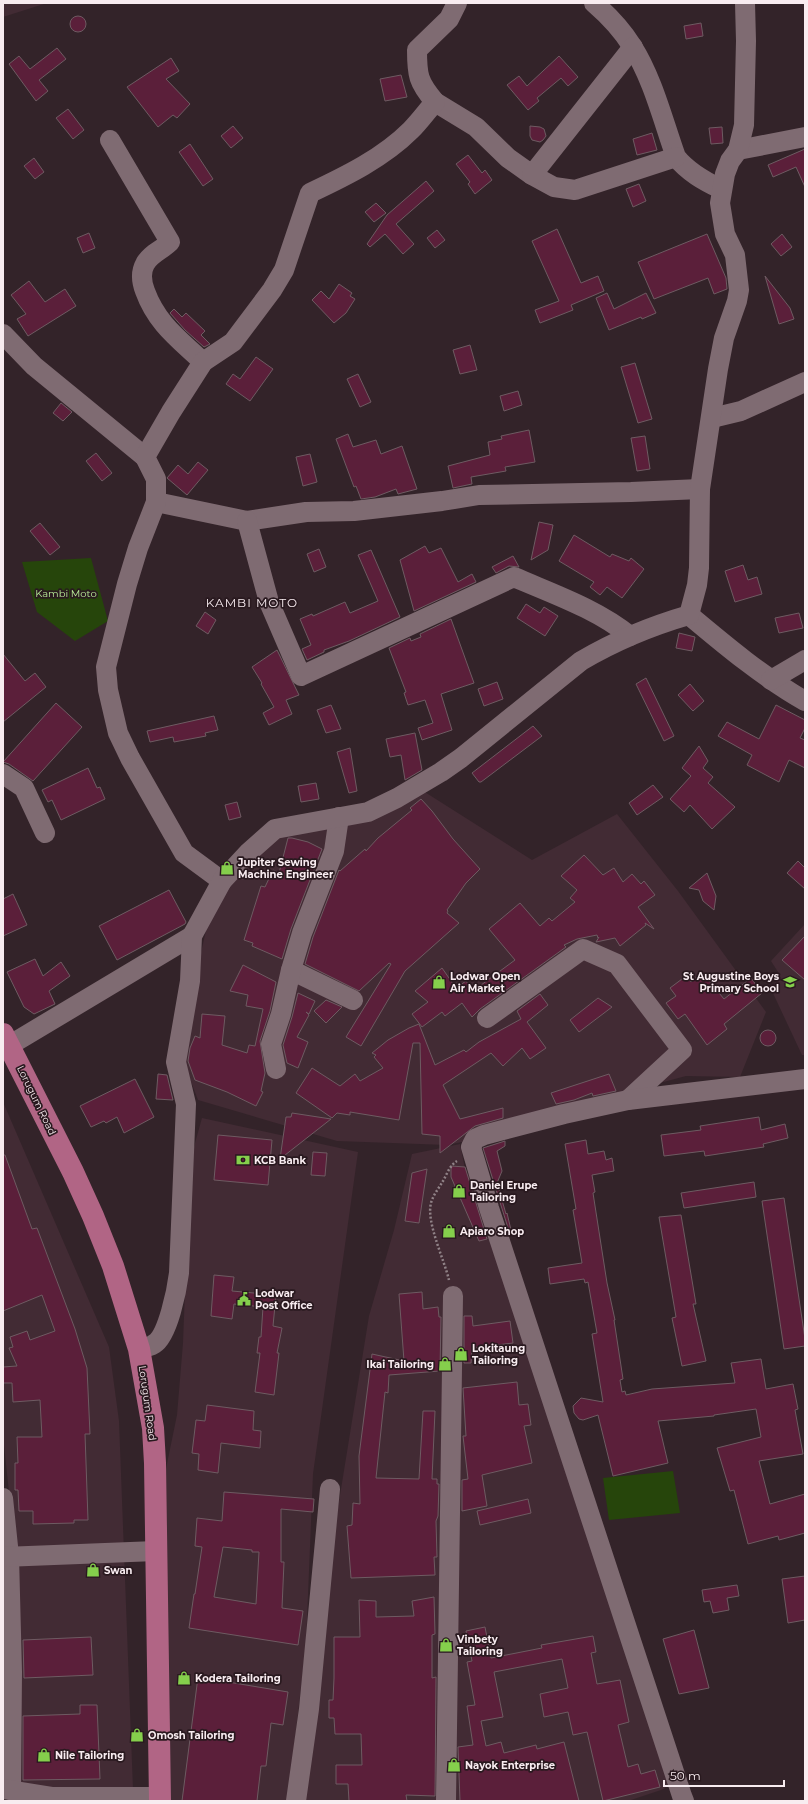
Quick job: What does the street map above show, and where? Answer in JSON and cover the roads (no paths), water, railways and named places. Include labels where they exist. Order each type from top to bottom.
[{"type":"main road","name":"Lorugum Road","points":[[6,1040],[94,1216],[127,1308],[139,1349],[153,1428],[156,1463],[160,1799]]},
{"type":"street","points":[[457,3],[449,19],[417,50],[417,69],[422,86],[435,102],[476,127],[508,158],[532,175],[554,188],[575,190],[676,157]]},
{"type":"street","points":[[594,3],[614,21],[633,47],[650,82],[676,157],[683,166],[703,181],[721,189]]},
{"type":"street","points":[[689,615],[698,584],[700,489],[712,418],[718,369],[724,338],[737,302],[738,290],[735,254],[725,234],[720,203],[721,189],[730,161],[738,150],[742,140],[745,109],[745,3]]},
{"type":"street","points":[[532,175],[633,47]]},
{"type":"street","points":[[145,457],[171,412],[203,362],[233,342],[272,290],[284,270],[310,193],[345,176],[382,154],[412,129],[435,102]]},
{"type":"street","points":[[738,150],[805,137]]},
{"type":"street","points":[[110,140],[170,242],[149,258],[142,271],[143,285],[151,308],[168,330],[203,362]]},
{"type":"street","points":[[3,334],[34,366],[145,457],[156,479],[156,502],[138,548],[127,584],[106,666],[108,690],[118,733],[130,758],[184,853],[222,881]]},
{"type":"street","points":[[712,418],[741,411],[805,382]]},
{"type":"street","points":[[156,502],[247,521],[306,512],[354,512],[479,495],[700,489]]},
{"type":"street","points":[[247,521],[269,602],[301,676],[514,577],[582,607],[619,626],[630,636]]},
{"type":"street","points":[[139,1349],[155,1344],[161,1334],[176,1299],[179,1273],[186,1104],[176,1062],[190,982],[192,936],[222,881],[248,853],[276,829],[368,812],[397,798],[441,772],[481,742],[581,661],[601,649],[630,636],[659,624],[689,615]]},
{"type":"street","points":[[689,615],[726,646],[771,680],[805,701]]},
{"type":"street","points":[[771,680],[805,660]]},
{"type":"street","points":[[3,774],[24,788],[45,833]]},
{"type":"street","points":[[276,1069],[272,1044],[282,1014],[291,970],[302,933],[334,851],[339,817]]},
{"type":"street","points":[[6,1040],[192,936]]},
{"type":"street","points":[[487,1018],[583,949],[617,964],[682,1050],[628,1100]]},
{"type":"street","points":[[291,970],[353,1000]]},
{"type":"street","points":[[677,1799],[471,1147],[473,1141],[484,1135],[564,1114],[628,1100],[805,1079]]},
{"type":"street","points":[[446,1801],[452,1296]]},
{"type":"street","points":[[296,1801],[309,1709],[330,1489]]},
{"type":"street","points":[[3,1498],[6,1557],[7,1790],[53,1797],[160,1799]]},
{"type":"street","points":[[6,1557],[156,1551]]},
{"type":"place","name":"Jupiter Sewing Machine Engineer","points":[[227,868]]},
{"type":"place","name":"Lodwar Open Air Market","points":[[439,982]]},
{"type":"place","name":"St Augustine Boys Primary School","points":[[790,982]]},
{"type":"place","name":"KCB Bank","points":[[243,1160]]},
{"type":"place","name":"Daniel Erupe Tailoring","points":[[459,1191]]},
{"type":"place","name":"Apiaro Shop","points":[[449,1231]]},
{"type":"place","name":"Lodwar Post Office","points":[[244,1299]]},
{"type":"place","name":"Lokitaung Tailoring","points":[[461,1354]]},
{"type":"place","name":"Ikai Tailoring","points":[[445,1364]]},
{"type":"place","name":"Swan","points":[[93,1570]]},
{"type":"place","name":"Vinbety Tailoring","points":[[446,1645]]},
{"type":"place","name":"Kodera Tailoring","points":[[184,1678]]},
{"type":"place","name":"Omosh Tailoring","points":[[137,1735]]},
{"type":"place","name":"Nile Tailoring","points":[[44,1755]]},
{"type":"place","name":"Nayok Enterprise","points":[[454,1765]]},
{"type":"district","name":"KAMBI MOTO","points":[[252,603]]},
{"type":"park label","name":"Kambi Moto","points":[[66,593]]}]
